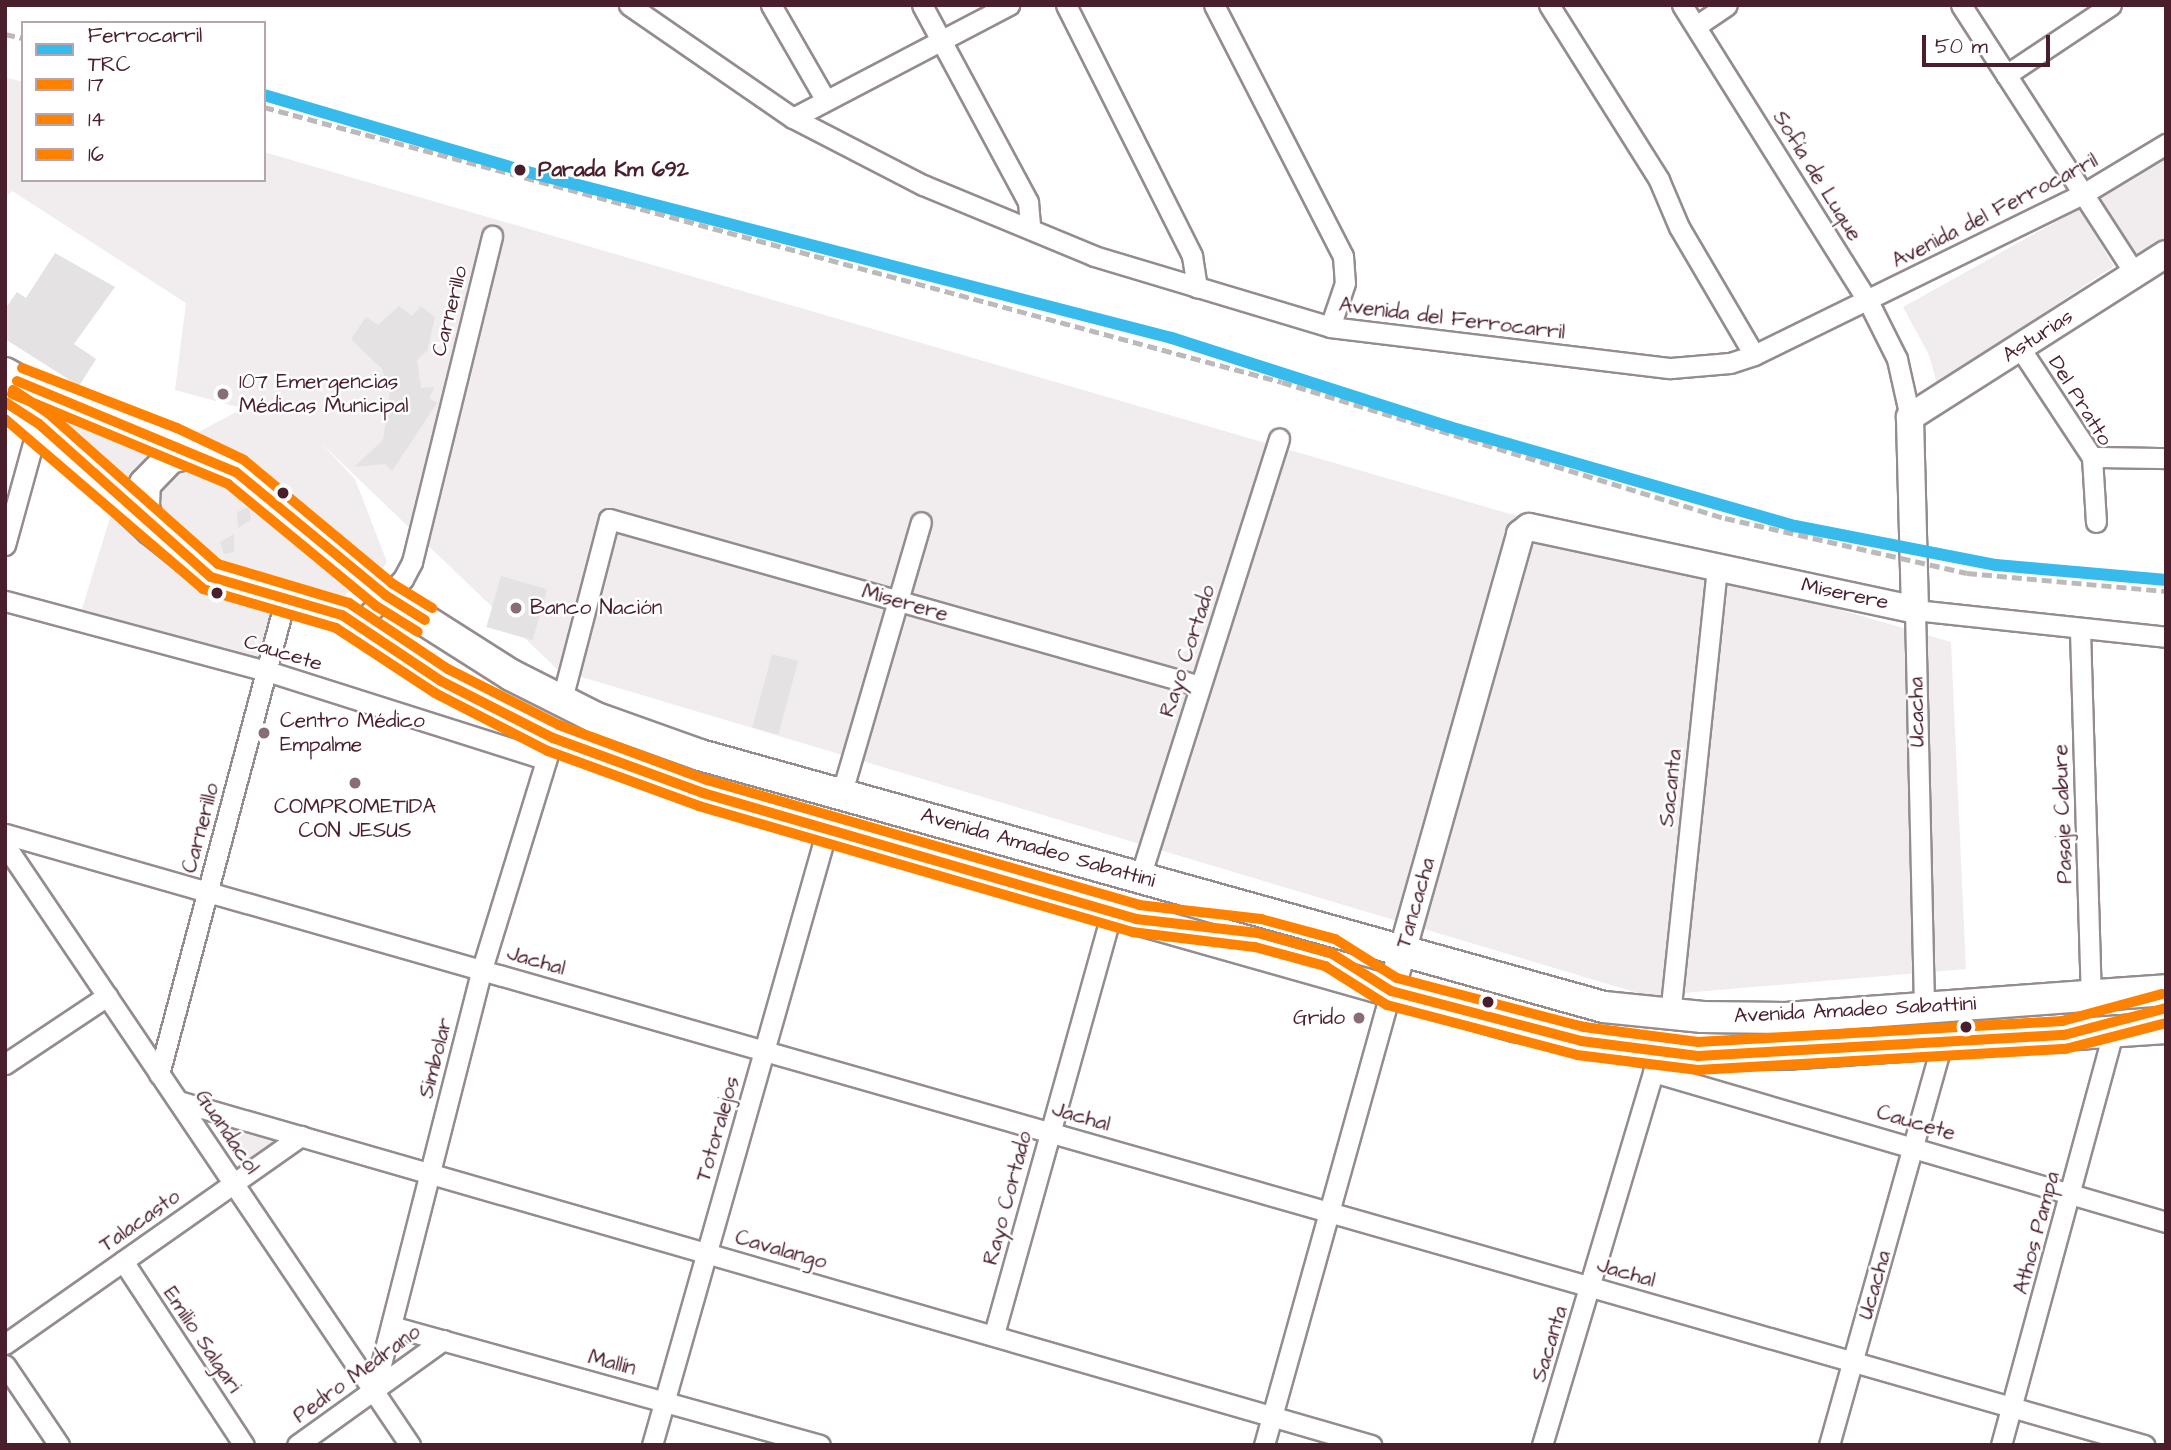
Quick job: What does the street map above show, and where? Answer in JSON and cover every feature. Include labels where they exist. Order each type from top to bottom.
[{"type":"main road","name":"Avenida Amadeo Sabattini","points":[[5,373],[151,529],[211,577],[287,594],[358,624],[441,681],[549,749],[828,826],[1112,912],[1656,1063],[2166,1028]]},
{"type":"main road","name":"Avenida Amadeo Sabattini","points":[[5,402],[197,452],[274,499],[385,595],[561,703],[652,740],[1402,953],[1604,1007],[1670,1015],[1786,1018],[2166,990]]},
{"type":"main road","points":[[151,529],[144,507],[145,484],[170,458],[197,452]]},
{"type":"street","name":"Avenida del Ferrocarril","points":[[629,5],[793,118],[923,185],[1030,227],[1094,257],[1330,327],[1671,368],[1720,365],[1754,355],[2083,194],[2166,144]]},
{"type":"street","points":[[771,5],[825,99]]},
{"type":"street","points":[[922,5],[1028,202],[1030,227]]},
{"type":"street","points":[[793,118],[1009,5]]},
{"type":"street","points":[[1066,5],[1192,256],[1196,288]]},
{"type":"street","points":[[1213,5],[1343,256],[1345,283],[1330,327]]},
{"type":"street","points":[[1549,5],[1659,180],[1679,227],[1754,355]]},
{"type":"street","name":"Sofía de Luque","points":[[1682,5],[1868,301],[1897,359],[1910,417]]},
{"type":"street","points":[[1696,26],[1727,5]]},
{"type":"street","points":[[1961,5],[2135,274]]},
{"type":"street","points":[[2006,75],[2111,5]]},
{"type":"street","name":"Carnerillo","points":[[358,624],[412,562],[492,236]]},
{"type":"street","name":"Asturias","points":[[1910,417],[2166,254]]},
{"type":"street","name":"Del Pratto","points":[[2020,348],[2092,457],[2096,522]]},
{"type":"street","points":[[5,545],[42,410]]},
{"type":"street","name":"Ucacha","points":[[1910,417],[1924,1006]]},
{"type":"street","name":"Rayo Cortado","points":[[1140,877],[1279,439]]},
{"type":"street","points":[[2092,457],[2166,458]]},
{"type":"street","name":"Miserere","points":[[561,703],[609,519],[1200,686]]},
{"type":"street","points":[[842,792],[921,522]]},
{"type":"street","name":"Miserere","points":[[1529,527],[1914,610],[2080,630],[2166,637]]},
{"type":"street","name":"Tancacha","points":[[1264,1445],[1520,534],[1529,527]]},
{"type":"street","name":"Sacanta","points":[[1670,1015],[1717,566]]},
{"type":"street","name":"Carnerillo","points":[[159,1074],[287,594]]},
{"type":"street","name":"Caucete","points":[[5,601],[549,749]]},
{"type":"street","name":"Pasaje Cabure","points":[[2080,630],[2091,997]]},
{"type":"street","name":"Simbolar","points":[[374,1392],[482,970],[549,749]]},
{"type":"street","name":"Totoralejos","points":[[652,1445],[828,826]]},
{"type":"street","name":"Jachal","points":[[5,834],[2144,1445]]},
{"type":"street","name":"Guandacol","points":[[5,845],[410,1445]]},
{"type":"street","name":"Rayo Cortado","points":[[995,1334],[1112,912]]},
{"type":"street","points":[[5,1064],[107,996]]},
{"type":"street","name":"Athos Pampa","points":[[2001,1445],[2072,1193],[2113,1032]]},
{"type":"street","name":"Ucacha","points":[[1829,1445],[1942,1044]]},
{"type":"street","name":"Sacanta","points":[[1542,1445],[1656,1063]]},
{"type":"street","name":"Caucete","points":[[1656,1063],[1914,1146],[2166,1222]]},
{"type":"street","name":"Cavalango","points":[[178,1101],[1273,1413],[1371,1445]]},
{"type":"street","name":"Talacasto","points":[[5,1343],[301,1136]]},
{"type":"street","name":"Emilio Salgari","points":[[122,1261],[244,1445]]},
{"type":"street","name":"Mallín","points":[[391,1326],[820,1445]]},
{"type":"street","name":"Pedro Medrano","points":[[297,1445],[443,1340]]},
{"type":"street","points":[[5,1364],[59,1445]]},
{"type":"shaded area","points":[[5,77],[21,81],[21,182],[266,182],[266,153],[1951,642],[1966,969],[1648,996],[558,670],[321,443],[355,479],[387,562],[382,569],[280,487],[195,434],[240,410],[271,416],[175,390],[186,303],[12,191],[5,199]]},
{"type":"shaded area","points":[[2166,149],[2166,247],[2137,265],[2091,195]]},
{"type":"shaded area","points":[[2079,209],[2114,266],[1937,384],[1929,355],[1903,307]]},
{"type":"shaded area","points":[[50,400],[159,449],[131,494],[45,417]]},
{"type":"shaded area","points":[[195,469],[243,492],[351,588],[345,596],[232,566],[186,537],[163,512],[161,489],[178,473]]},
{"type":"shaded area","points":[[113,508],[276,601],[261,660],[81,612]]},
{"type":"shaded area","points":[[218,1119],[278,1136],[276,1145],[251,1163],[243,1160]]},
{"type":"building","points":[[55,253],[115,287],[74,344],[96,359],[79,386],[5,339],[5,309],[17,292],[26,298]]},
{"type":"building","points":[[399,306],[412,316],[421,306],[435,317],[427,351],[417,360],[421,388],[435,387],[429,398],[437,403],[392,471],[385,464],[354,467],[383,440],[390,392],[382,369],[351,339],[366,317],[378,325]]},
{"type":"building","points":[[249,507],[251,520],[238,528],[237,512]]},
{"type":"building","points":[[234,534],[234,552],[224,554],[220,542]]},
{"type":"building","name":"Banco Nación","points":[[501,576],[547,589],[533,640],[486,627]]},
{"type":"building","points":[[772,654],[798,661],[778,734],[752,727]]},
{"type":"railway","points":[[5,34],[21,38]]},
{"type":"railway","points":[[266,108],[1282,382],[1725,518],[1967,573],[2166,591]]},
{"type":"rail line","name":"TRC","points":[[266,96],[520,170],[1172,338],[1449,427],[1795,526],[1996,565],[2166,580]]},
{"type":"transit line","name":"16","points":[[22,368],[177,428],[244,460],[393,584],[432,608]]},
{"type":"transit line","name":"17","points":[[17,381],[236,472],[385,595],[425,620]]},
{"type":"transit line","name":"16","points":[[13,390],[48,413],[218,564],[349,603],[448,669],[559,725],[707,780],[1139,905],[1261,919],[1335,939],[1397,978],[1584,1027],[1698,1042],[2062,1021],[2162,994]]},
{"type":"transit line","name":"14","points":[[12,394],[228,484],[376,606],[418,632]]},
{"type":"transit line","name":"17","points":[[5,402],[39,424],[211,577],[342,615],[441,681],[553,738],[703,793],[1136,919],[1258,933],[1331,953],[1391,991],[1581,1041],[1698,1056],[2064,1035],[2166,1008]]},
{"type":"transit line","name":"14","points":[[5,419],[203,589],[336,628],[435,693],[548,751],[699,806],[1132,932],[1255,947],[1325,966],[1387,1005],[1577,1055],[1698,1070],[2065,1049],[2166,1023]]},
{"type":"place","name":"Parada Km 692","points":[[520,170]]},
{"type":"place","name":"107 Emergencias Médicas Municipal","points":[[223,394]]},
{"type":"place","name":"Banco Nación","points":[[516,608]]},
{"type":"place","name":"Centro Médico Empalme","points":[[264,733]]},
{"type":"place","name":"COMPROMETIDA CON JESUS","points":[[355,783]]},
{"type":"place","name":"Grido","points":[[1359,1018]]}]
